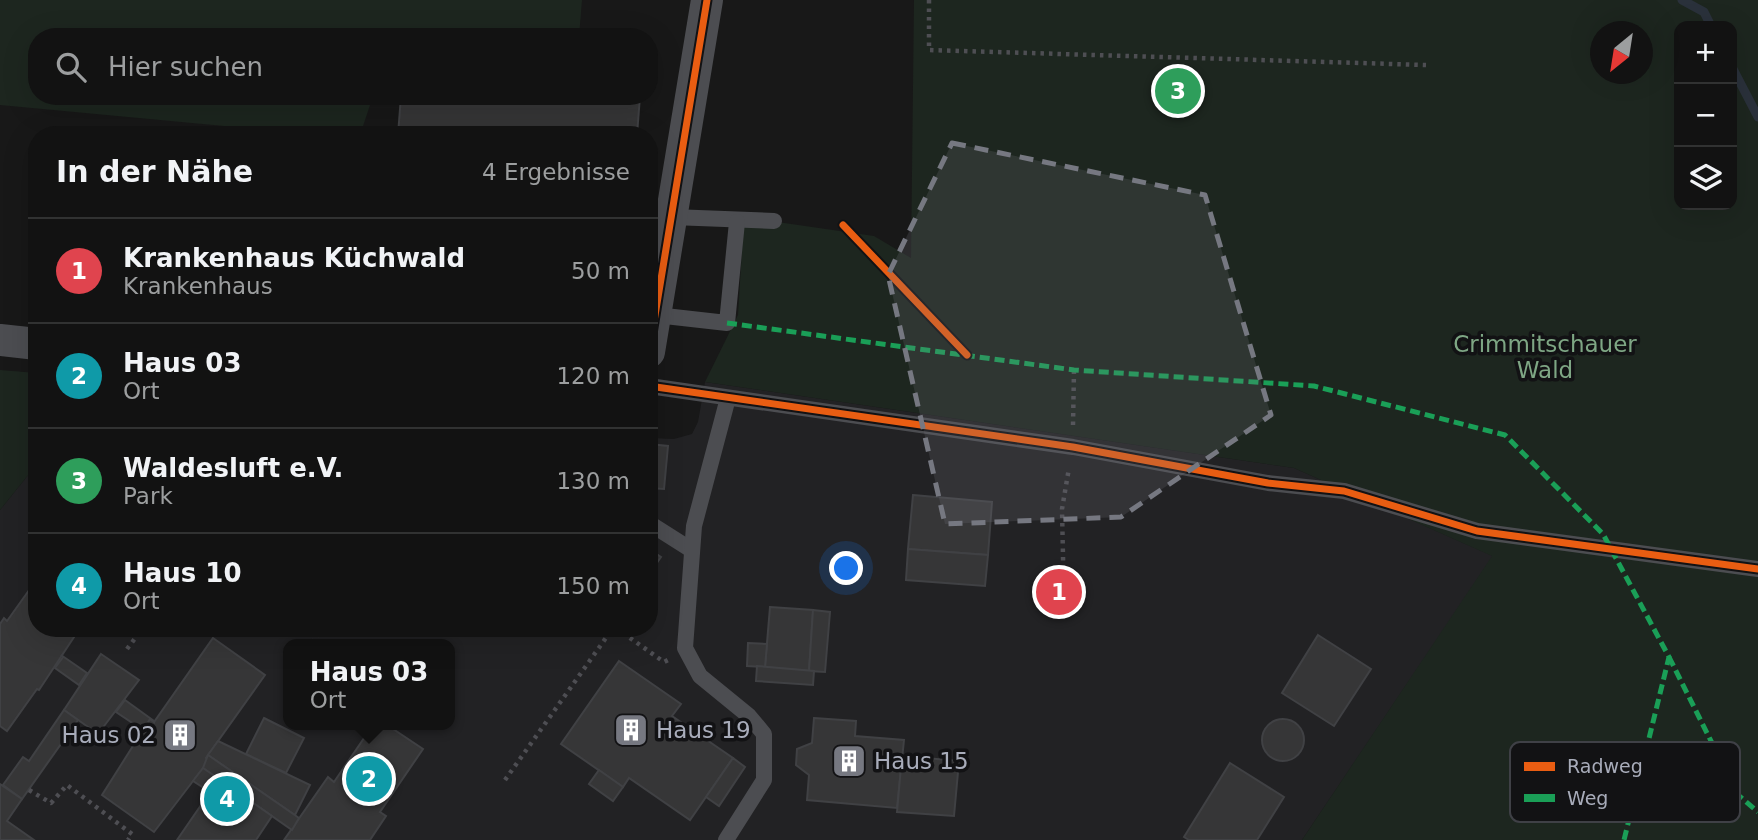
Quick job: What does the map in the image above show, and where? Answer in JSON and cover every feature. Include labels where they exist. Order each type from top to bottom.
[{"type":"street","points":[[658,303],[708,0]]},
{"type":"street","points":[[0,341],[28,343]]},
{"type":"lane","points":[[672,217],[774,222]]},
{"type":"lane","points":[[658,315],[727,323],[737,222]]},
{"type":"lane","points":[[658,387],[1073,447],[1268,483],[1344,491],[1477,531],[1758,569]]},
{"type":"lane","points":[[726,840],[764,780],[764,734],[749,716],[714,691],[686,655],[684,631],[690,549],[728,398]]},
{"type":"lane","points":[[658,529],[690,549]]},
{"type":"path","points":[[929,0],[929,50],[1426,65]]},
{"type":"path","points":[[1065,603],[1062,509],[1073,447],[1074,370]]},
{"type":"path","points":[[127,649],[136,637]]},
{"type":"path","points":[[505,780],[608,637]]},
{"type":"path","points":[[628,637],[664,662],[686,655]]},
{"type":"path","points":[[29,790],[51,803],[67,785],[132,834],[128,840]]},
{"type":"highlighted area","points":[[952,143],[1205,195],[1271,415],[1121,517],[945,524],[888,275]]},
{"type":"shaded area","points":[[705,382],[1294,468],[1493,556],[1302,840],[0,840],[0,510],[28,475],[28,637],[658,637],[658,438],[674,439],[692,434],[698,422]]},
{"type":"green space","points":[[0,0],[582,0],[580,28],[28,28],[28,105],[370,105],[363,126],[223,126],[0,105]]},
{"type":"green space","name":"Crimmitschauer Wald","points":[[914,0],[1758,0],[1758,840],[1302,840],[1492,556],[1294,468],[705,382],[738,315],[744,217],[874,236],[911,258]]},
{"type":"green space","points":[[0,370],[28,372],[28,475],[0,510]]},
{"type":"building","points":[[400,105],[639,105],[638,126],[399,126]]},
{"type":"building","points":[[658,445],[668,446],[664,489],[658,489]]},
{"type":"building","points":[[913,495],[992,502],[988,555],[908,549]]},
{"type":"building","points":[[908,549],[988,555],[985,586],[906,580]]},
{"type":"building","points":[[28,592],[28,637],[74,637],[39,690],[37,689],[7,731],[0,726],[0,624],[4,618],[7,621]]},
{"type":"building","points":[[770,607],[813,610],[809,671],[765,667]]},
{"type":"building","points":[[813,610],[830,612],[825,672],[809,671]]},
{"type":"building","points":[[1318,635],[1371,669],[1334,726],[1282,693]]},
{"type":"building","name":"Haus 02","points":[[213,638],[265,675],[206,758],[208,760],[203,768],[154,832],[102,795],[150,719],[154,722]]},
{"type":"building","points":[[748,643],[767,644],[765,667],[747,666]]},
{"type":"building","points":[[101,654],[139,680],[98,734],[64,710]]},
{"type":"building","points":[[61,655],[87,673],[79,685],[55,668],[63,657]]},
{"type":"building","name":"Haus 19","points":[[619,661],[681,704],[672,716],[733,758],[690,820],[629,778],[623,787],[561,744]]},
{"type":"building","points":[[757,666],[814,671],[813,685],[756,681]]},
{"type":"building","points":[[125,700],[154,722],[150,719],[143,730],[116,712]]},
{"type":"building","points":[[64,710],[78,720],[22,799],[3,785],[23,757],[29,761]]},
{"type":"building","points":[[264,718],[283,728],[283,730],[304,738],[286,773],[246,754]]},
{"type":"building","name":"Haus 15","points":[[814,718],[856,721],[855,736],[904,740],[897,808],[807,800],[809,775],[796,765],[797,749],[812,743]]},
{"type":"building","points":[[1283,719],[1298,725],[1304,740],[1298,755],[1283,761],[1268,755],[1262,740],[1268,725]]},
{"type":"building","points":[[370,730],[394,730],[423,749],[380,812],[386,816],[370,840],[284,840],[328,777],[334,782]]},
{"type":"building","points":[[218,741],[310,785],[295,815],[208,755]]},
{"type":"building","points":[[208,755],[299,818],[292,830],[203,768]]},
{"type":"building","points":[[902,756],[959,761],[954,816],[897,812]]},
{"type":"building","points":[[733,758],[745,767],[719,806],[706,797]]},
{"type":"building","points":[[1230,763],[1284,797],[1257,840],[1189,840],[1184,837]]},
{"type":"building","points":[[203,768],[272,816],[256,840],[177,840],[210,792],[193,781]]},
{"type":"building","points":[[599,770],[623,787],[613,801],[589,784]]},
{"type":"building","points":[[0,784],[22,799],[7,821],[34,840],[0,840]]},
{"type":"waterway","points":[[1682,0],[1704,12],[1708,21]]},
{"type":"waterway","points":[[1737,77],[1758,117]]},
{"type":"marked path","points":[[727,323],[1074,370],[1314,386],[1505,435],[1603,534],[1669,657],[1648,742]]},
{"type":"marked path","points":[[1669,657],[1712,742]]},
{"type":"marked path","points":[[1740,797],[1758,812]]},
{"type":"marked path","points":[[1624,840],[1628,822]]},
{"type":"cycle path","points":[[658,297],[707,0]]},
{"type":"cycle path","points":[[843,225],[967,355]]},
{"type":"cycle path","points":[[658,387],[1073,447],[1268,483],[1344,491],[1477,531],[1758,569]]},
{"type":"place","name":"Waldesluft e.V.","points":[[1178,91]]},
{"type":"place","name":"Krankenhaus Küchwald","points":[[1059,592]]},
{"type":"place","name":"Haus 19","points":[[631,730]]},
{"type":"place","name":"Haus 02","points":[[180,735]]},
{"type":"place","name":"Haus 15","points":[[849,761]]},
{"type":"place","name":"Haus 03","points":[[369,779]]},
{"type":"place","name":"Haus 10","points":[[227,799]]}]
